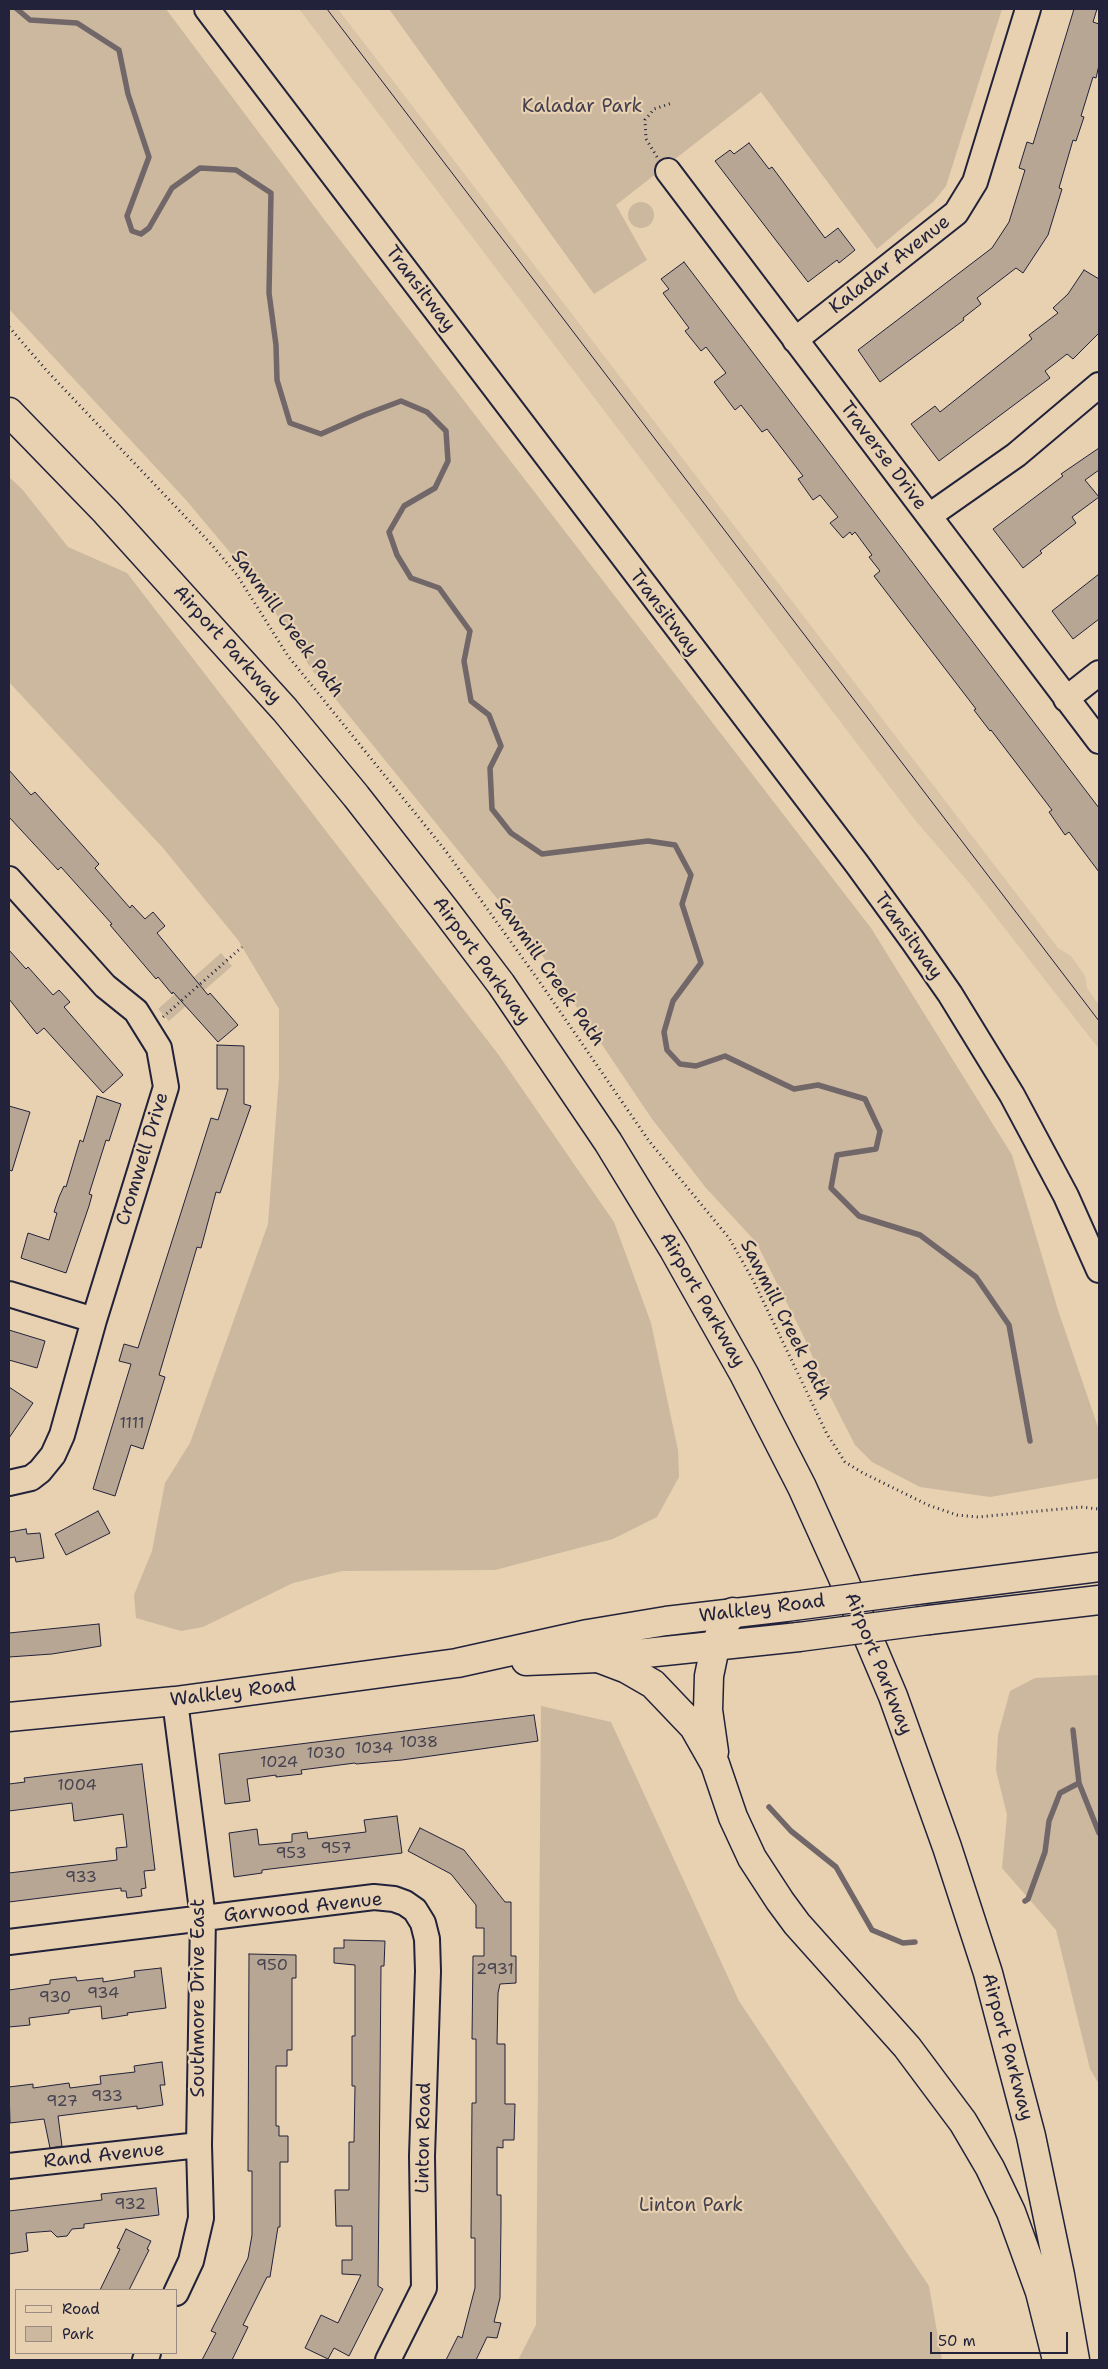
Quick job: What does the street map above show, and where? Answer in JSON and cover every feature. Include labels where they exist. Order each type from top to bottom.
[{"type":"main road","name":"Airport Parkway","points":[[9,412],[106,512],[285,710],[356,796],[445,910],[506,992],[608,1142],[674,1250],[744,1374],[802,1487],[843,1578],[893,1696],[947,1847],[988,1973],[1028,2126],[1060,2275],[1074,2360]]},
{"type":"main road","name":"Walkley Road","points":[[9,1717],[175,1700],[457,1663],[588,1634],[733,1612],[786,1607],[1099,1567]]},
{"type":"main road","name":"Walkley Road","points":[[457,1663],[598,1658],[715,1647],[1099,1600]]},
{"type":"main road","points":[[715,1764],[708,1691],[709,1676],[715,1647],[723,1626],[733,1612]]},
{"type":"main road","points":[[598,1658],[627,1669],[662,1691],[702,1739],[715,1764],[741,1835],[752,1858],[780,1901],[797,1924],[925,2069],[964,2122],[1010,2212],[1032,2266],[1049,2322],[1057,2360]]},
{"type":"street","name":"Transitway","points":[[207,9],[857,864],[913,941],[950,994],[1003,1080],[1046,1156],[1099,1270]]},
{"type":"street","name":"Kaladar Avenue","points":[[795,340],[956,212],[975,182],[1028,9]]},
{"type":"street","name":"Traverse Drive","points":[[668,171],[1099,741]]},
{"type":"street","points":[[929,516],[1016,455],[1099,385]]},
{"type":"street","points":[[1066,699],[1099,673]]},
{"type":"street","name":"Cromwell Drive","points":[[9,879],[105,986],[136,1011],[159,1048],[166,1087],[94,1320],[62,1436],[53,1455],[40,1471],[20,1480]]},
{"type":"street","name":"Transitway","points":[[1086,1239],[1099,1288]]},
{"type":"street","points":[[9,1294],[94,1320]]},
{"type":"street","name":"Southmore Drive East","points":[[175,1700],[203,1918],[199,2145],[201,2218],[191,2261],[178,2289]]},
{"type":"street","name":"Garwood Avenue","points":[[9,1942],[374,1897],[394,1899],[405,1903],[415,1910]]},
{"type":"street","name":"Linton Road","points":[[388,2360],[424,2288],[422,2156],[428,1971],[427,1939],[423,1923],[415,1910]]},
{"type":"street","name":"Rand Avenue","points":[[9,2166],[199,2145]]},
{"type":"path","points":[[668,171],[654,154],[646,139],[646,120],[654,109],[672,103]]},
{"type":"path","name":"Sawmill Creek Path","points":[[9,327],[47,371],[212,545],[236,575],[288,656],[445,850],[540,981],[650,1141],[729,1238],[753,1280],[827,1434],[845,1462],[928,1505],[957,1515],[978,1517],[1081,1507],[1099,1509]]},
{"type":"path","points":[[148,1031],[242,947]]},
{"type":"shaded area","points":[[299,9],[338,9],[1058,948],[1071,956],[1085,976],[1087,988],[1099,1005],[1099,1049],[970,884],[915,820]]},
{"type":"green space","points":[[9,9],[166,9],[323,218],[871,928],[1012,1155],[1058,1310],[1099,1430],[1099,1478],[990,1497],[920,1487],[872,1462],[855,1445],[756,1242],[706,1188],[652,1119],[537,948],[312,670],[259,587],[186,500],[9,309]]},
{"type":"green space","name":"Kaladar Park","points":[[389,9],[1002,9],[946,186],[934,201],[877,249],[761,92],[616,205],[647,260],[594,294]]},
{"type":"green space","points":[[641,202],[650,206],[654,215],[650,224],[641,228],[632,224],[628,215],[632,206]]},
{"type":"green space","points":[[9,477],[22,489],[68,547],[127,573],[498,1054],[614,1222],[651,1323],[678,1450],[679,1477],[657,1517],[613,1539],[495,1570],[342,1571],[293,1583],[203,1627],[181,1631],[136,1618],[134,1595],[152,1551],[165,1483],[190,1443],[268,1224],[279,1076],[279,1009],[238,940],[163,848],[9,682]]},
{"type":"green space","points":[[221,953],[232,966],[169,1021],[158,1009]]},
{"type":"green space","points":[[1099,1675],[1099,2084],[1090,2069],[1056,1930],[1002,1868],[1007,1815],[996,1770],[998,1735],[1010,1691],[1035,1678]]},
{"type":"green space","name":"Linton Park","points":[[541,1706],[611,1722],[739,2001],[929,2286],[942,2360],[518,2360],[536,2325]]},
{"type":"building","points":[[1074,9],[1097,9],[1093,22],[1099,24],[1099,65],[1096,78],[1093,77],[1081,116],[1084,117],[1076,141],[1073,140],[1059,188],[1062,189],[1048,235],[1023,273],[1016,268],[977,298],[981,304],[963,318],[964,320],[880,382],[858,350],[992,248],[1009,222],[1025,170],[1019,168],[1027,142],[1033,144]]},
{"type":"building","points":[[749,143],[769,169],[772,167],[825,238],[838,228],[855,250],[839,263],[837,260],[808,282],[715,161],[730,150],[734,154]]},
{"type":"building","points":[[684,262],[1099,808],[1099,872],[1069,832],[1065,835],[1049,812],[1052,810],[974,710],[976,709],[874,576],[880,571],[869,557],[872,555],[855,532],[852,535],[850,532],[843,538],[830,523],[838,517],[820,495],[813,500],[798,479],[803,476],[767,429],[762,432],[741,405],[735,410],[714,382],[726,373],[706,347],[701,351],[685,331],[689,328],[663,293],[669,289],[661,279]]},
{"type":"building","points":[[1084,270],[1099,279],[1099,333],[1073,359],[1067,354],[1045,371],[1050,378],[939,461],[911,424],[935,406],[940,412],[1032,339],[1029,335],[1058,313],[1053,308],[1068,294]]},
{"type":"building","points":[[1099,448],[1099,470],[1085,480],[1099,497],[1072,517],[1076,523],[1040,551],[1042,553],[1023,568],[993,529],[1063,476],[1061,474]]},
{"type":"building","points":[[1099,574],[1099,619],[1073,639],[1052,611]]},
{"type":"building","points":[[9,770],[31,795],[35,792],[99,864],[95,868],[130,908],[132,905],[145,919],[153,912],[165,926],[157,933],[208,995],[210,993],[238,1025],[218,1042],[173,992],[172,994],[158,977],[156,979],[110,925],[112,924],[61,867],[58,870],[9,817]]},
{"type":"building","points":[[9,950],[26,969],[28,967],[53,995],[59,990],[70,1002],[64,1007],[123,1075],[103,1093],[44,1028],[37,1034],[9,999]]},
{"type":"building","points":[[217,1045],[244,1046],[244,1104],[251,1106],[220,1193],[216,1192],[201,1248],[197,1247],[159,1375],[165,1377],[143,1449],[131,1445],[115,1496],[93,1489],[131,1364],[119,1361],[124,1344],[138,1348],[211,1118],[218,1120],[228,1089],[217,1089]]},
{"type":"building","points":[[97,1096],[121,1104],[109,1141],[106,1140],[89,1194],[92,1195],[89,1206],[66,1273],[21,1258],[28,1233],[49,1240],[57,1213],[54,1212],[59,1197],[64,1186],[66,1187],[80,1140],[83,1142]]},
{"type":"building","points":[[9,1106],[30,1112],[12,1171],[9,1170]]},
{"type":"building","points":[[9,1330],[45,1341],[37,1368],[9,1360]]},
{"type":"building","points":[[9,1387],[33,1403],[9,1438]]},
{"type":"building","points":[[98,1511],[110,1533],[66,1555],[55,1534]]},
{"type":"building","points":[[26,1529],[27,1534],[40,1533],[44,1558],[16,1562],[15,1557],[9,1558],[9,1532]]},
{"type":"building","points":[[99,1624],[101,1646],[52,1654],[9,1657],[9,1633]]},
{"type":"building","points":[[534,1715],[538,1741],[402,1760],[355,1763],[301,1770],[302,1774],[247,1779],[250,1801],[225,1804],[219,1754]]},
{"type":"building","points":[[142,1764],[155,1870],[144,1871],[146,1888],[141,1889],[142,1896],[127,1898],[126,1891],[121,1891],[121,1888],[9,1902],[9,1873],[117,1860],[116,1848],[127,1847],[123,1814],[74,1821],[72,1803],[9,1811],[9,1784],[25,1782],[24,1778]]},
{"type":"building","points":[[397,1816],[402,1853],[262,1870],[262,1873],[234,1877],[229,1833],[257,1829],[259,1845],[292,1842],[292,1834],[307,1832],[308,1839],[366,1832],[364,1820]]},
{"type":"building","points":[[420,1828],[464,1850],[505,1902],[511,1902],[511,1956],[516,1956],[516,1983],[500,1984],[498,1993],[497,2044],[505,2044],[505,2104],[515,2104],[514,2140],[503,2140],[503,2148],[497,2147],[497,2195],[501,2195],[500,2298],[494,2322],[501,2323],[497,2338],[487,2337],[476,2360],[446,2360],[458,2336],[462,2338],[475,2288],[475,2238],[471,2238],[472,2103],[476,2103],[476,2039],[472,2039],[473,1956],[484,1956],[484,1928],[476,1928],[476,1905],[451,1874],[408,1851]]},
{"type":"building","points":[[344,1940],[385,1941],[384,1966],[381,1966],[378,2286],[383,2289],[349,2356],[334,2348],[328,2359],[305,2348],[321,2315],[338,2323],[361,2275],[342,2274],[342,2260],[352,2260],[352,2226],[336,2226],[335,2190],[349,2190],[349,2142],[354,2142],[355,2086],[352,2086],[352,2036],[355,2036],[355,1965],[334,1963],[334,1948],[344,1948]]},
{"type":"building","points":[[249,1954],[296,1955],[296,1978],[292,1978],[292,2050],[287,2050],[287,2066],[276,2066],[276,2126],[279,2126],[279,2136],[288,2136],[288,2162],[280,2162],[280,2227],[278,2227],[270,2277],[267,2277],[243,2325],[248,2327],[232,2360],[202,2360],[216,2333],[211,2331],[248,2258],[252,2235],[252,2171],[248,2171]]},
{"type":"building","points":[[161,1968],[166,2008],[127,2013],[128,2015],[102,2019],[101,2006],[69,2010],[69,2013],[29,2018],[30,2025],[9,2027],[9,1990],[50,1984],[50,1980],[76,1977],[77,1981],[103,1978],[103,1982],[135,1977],[134,1971]]},
{"type":"building","points":[[162,2062],[165,2085],[160,2085],[163,2105],[137,2109],[137,2106],[58,2116],[62,2146],[50,2148],[44,2119],[10,2123],[9,2087],[33,2084],[33,2088],[69,2083],[70,2088],[101,2084],[100,2076],[135,2072],[134,2066]]},
{"type":"building","points":[[156,2188],[159,2215],[84,2224],[84,2228],[72,2229],[67,2236],[57,2237],[51,2231],[26,2233],[28,2251],[9,2254],[9,2211],[102,2200],[101,2194]]},
{"type":"building","points":[[126,2229],[151,2241],[147,2249],[149,2250],[130,2289],[100,2289],[120,2249],[117,2248]]},
{"type":"waterway","points":[[17,9],[30,20],[77,23],[119,50],[128,94],[149,157],[127,216],[132,231],[141,234],[149,228],[172,188],[200,168],[236,170],[271,193],[269,293],[276,345],[277,380],[290,423],[321,434],[401,401],[427,412],[446,431],[448,461],[435,488],[404,506],[389,532],[397,555],[411,578],[439,588],[470,631],[464,661],[471,701],[489,715],[501,746],[490,768],[492,809],[511,833],[542,854],[648,841],[675,845],[691,875],[682,904],[701,963],[673,1001],[664,1032],[667,1050],[680,1064],[696,1066],[725,1056],[794,1089],[818,1085],[865,1099],[880,1131],[876,1149],[837,1155],[831,1188],[859,1216],[920,1235],[976,1277],[1009,1325],[1030,1441]]},
{"type":"waterway","points":[[1073,1730],[1079,1783],[1099,1833]]},
{"type":"waterway","points":[[1025,1901],[1028,1899],[1045,1852],[1049,1821],[1060,1793],[1079,1783]]},
{"type":"waterway","points":[[769,1807],[791,1831],[836,1867],[872,1930],[903,1943],[915,1942]]},
{"type":"tram line","points":[[327,9],[1099,1021]]}]
